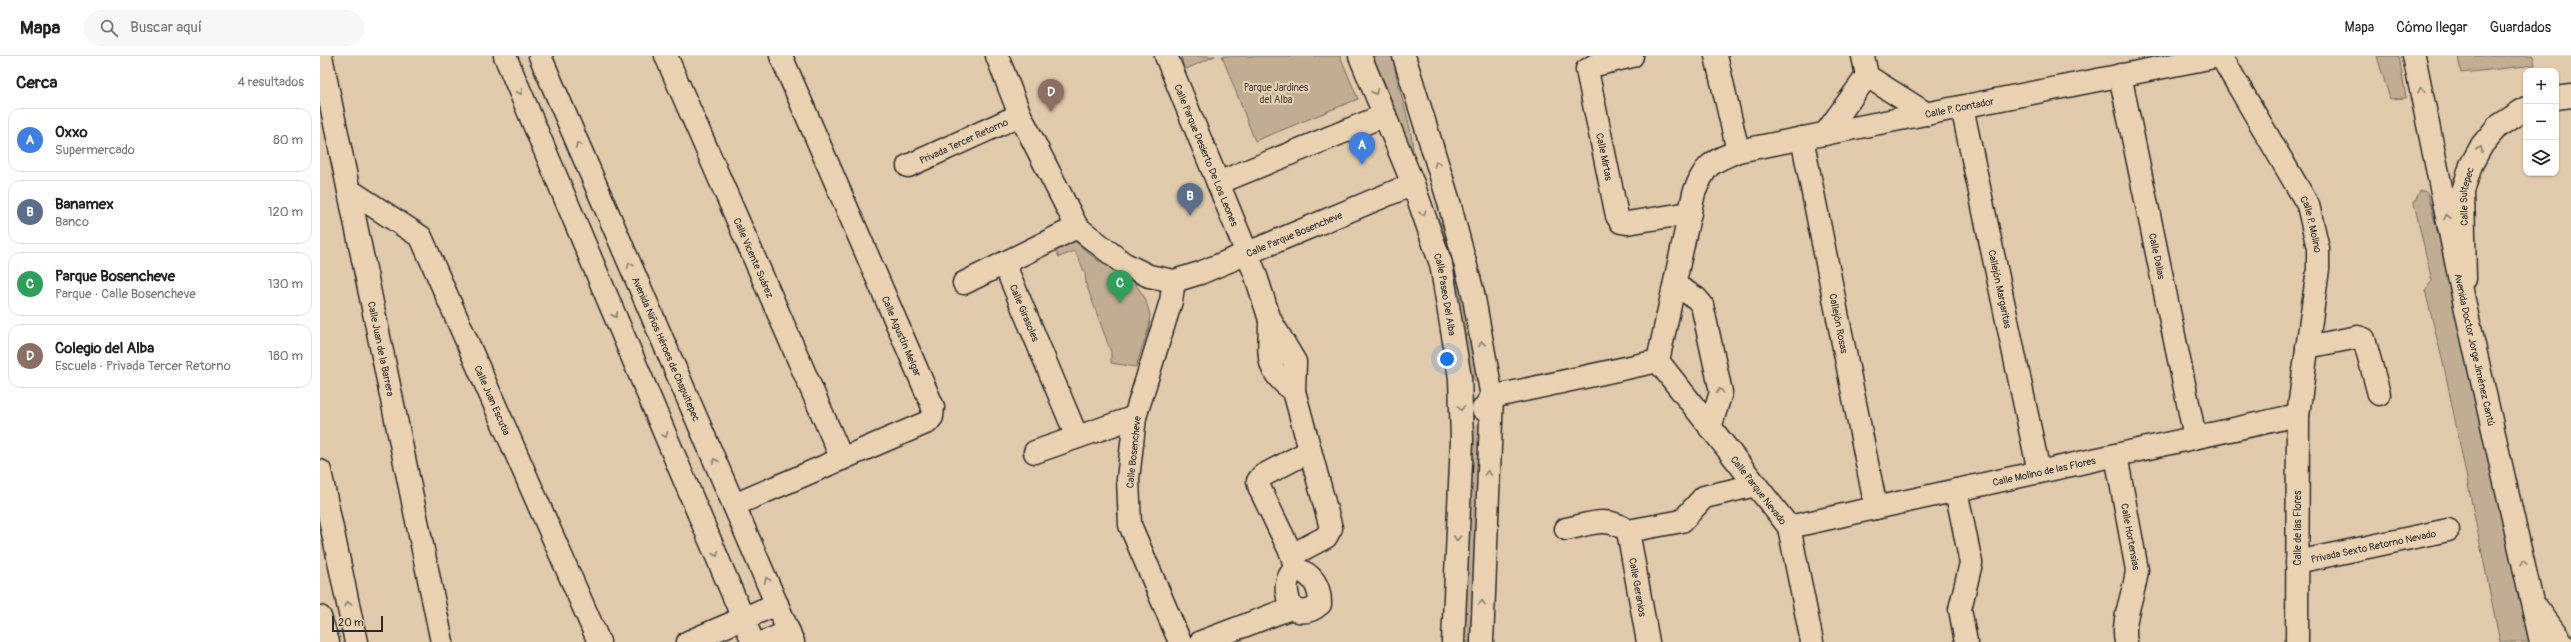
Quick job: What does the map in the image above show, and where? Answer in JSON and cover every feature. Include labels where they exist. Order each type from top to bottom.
[{"type":"main road","name":"Calle Juan de la Barrera","points":[[321,56],[442,642]]},
{"type":"main road","points":[[505,56],[753,642]]},
{"type":"main road","name":"Avenida Niños Héroes de Chapultepec","points":[[540,56],[791,637]]},
{"type":"main road","name":"Calle Vicente Suárez","points":[[666,56],[842,459]]},
{"type":"main road","name":"Calle Agustín Melgar","points":[[734,505],[928,422],[932,417],[933,407],[781,56]]},
{"type":"main road","name":"Calle Parque Desierto De Los Leones","points":[[1166,56],[1218,183],[1245,254],[1255,273],[1270,320],[1295,362],[1294,391],[1331,528],[1330,533],[1294,562]]},
{"type":"main road","name":"Calle Paseo Del Alba","points":[[1360,56],[1413,184],[1441,264],[1460,378],[1462,440],[1453,642]]},
{"type":"main road","points":[[1404,56],[1449,202],[1472,293],[1492,397],[1482,642]]},
{"type":"main road","name":"Calle Mirtas","points":[[1632,56],[1595,64],[1587,70],[1618,216],[1621,222],[1627,224],[1690,213]]},
{"type":"main road","points":[[1716,56],[1738,151]]},
{"type":"main road","name":"Calle P. Contador","points":[[1690,213],[1694,193],[1704,170],[1721,158],[1738,151],[2120,76],[2158,62],[2220,56]]},
{"type":"main road","name":"Calle P. Molino","points":[[2220,56],[2308,205],[2318,255],[2298,415]]},
{"type":"main road","name":"Avenida Doctor Jorge Jiménez Cantú","points":[[2414,56],[2466,310],[2541,642]]},
{"type":"main road","points":[[1000,57],[1020,115],[1078,227],[1123,262],[1149,276],[1174,281]]},
{"type":"main road","points":[[1825,134],[1865,66],[1927,114]]},
{"type":"main road","name":"Calle Dalias","points":[[2120,76],[2195,437]]},
{"type":"main road","points":[[2559,98],[2571,96]]},
{"type":"main road","name":"Callejón Margaritas","points":[[1962,107],[2039,472]]},
{"type":"main road","name":"Calle Sultepec","points":[[2466,310],[2463,191],[2471,165],[2482,145],[2497,127],[2523,110]]},
{"type":"main road","name":"Privada Tercer Retorno","points":[[908,166],[1020,115]]},
{"type":"main road","points":[[1218,183],[1385,115]]},
{"type":"main road","points":[[1426,128],[1413,184],[1449,202]]},
{"type":"main road","name":"Callejón Rosas","points":[[1802,138],[1876,508]]},
{"type":"main road","name":"Calle Parque Bosencheve","points":[[1174,281],[1245,254],[1413,184]]},
{"type":"main road","name":"Calle Juan Escutia","points":[[349,190],[413,230],[421,237],[599,642]]},
{"type":"main road","points":[[577,226],[608,213]]},
{"type":"main road","points":[[1462,440],[1492,397],[1658,361],[1690,213]]},
{"type":"main road","points":[[964,283],[1078,227]]},
{"type":"main road","points":[[589,255],[621,242]]},
{"type":"main road","name":"Calle Girasoles","points":[[1004,263],[1077,437]]},
{"type":"main road","name":"Calle Bosencheve","points":[[1174,281],[1171,301],[1135,418],[1128,479],[1130,525],[1180,642]]},
{"type":"main road","points":[[1675,285],[1696,298],[1702,305],[1721,392],[1710,428]]},
{"type":"main road","points":[[2307,347],[2358,337],[2364,339],[2379,394]]},
{"type":"main road","name":"Calle Parque Nevado","points":[[1658,361],[1789,527],[1812,642]]},
{"type":"main road","points":[[1460,378],[1492,397]]},
{"type":"main road","name":"Calle Molino de las Flores","points":[[1789,527],[2298,415]]},
{"type":"main road","name":"Calle de las Flores","points":[[2297,642],[2298,415]]},
{"type":"main road","points":[[1035,452],[1135,418]]},
{"type":"main road","points":[[1201,642],[1291,608],[1299,612],[1306,612],[1314,610],[1320,604],[1317,585],[1311,576],[1294,562],[1260,489],[1258,481],[1262,476],[1310,451]]},
{"type":"main road","name":"Calle Hortensias","points":[[2116,455],[2137,570],[2136,587],[2128,612],[2126,642]]},
{"type":"main road","points":[[320,470],[356,642]]},
{"type":"main road","points":[[1566,528],[1606,521],[1618,524],[1628,531],[1682,521],[1704,497],[1756,485]]},
{"type":"main road","points":[[1956,490],[1971,563],[1960,609],[1966,642]]},
{"type":"main road","name":"Privada Sexto Retorno Nevado","points":[[2297,562],[2448,530]]},
{"type":"main road","name":"Calle Geranios","points":[[1628,531],[1648,642]]},
{"type":"main road","points":[[1291,608],[1286,584],[1294,562]]},
{"type":"main road","points":[[2528,585],[2543,617],[2562,642]]},
{"type":"main road","points":[[688,642],[777,604]]},
{"type":"main road","points":[[320,617],[328,642]]},
{"type":"main road","points":[[764,642],[791,637]]},
{"type":"green space","points":[[1181,56],[1215,56],[1184,70]]},
{"type":"green space","name":"Parque Jardines del Alba","points":[[1222,56],[1340,56],[1358,99],[1255,141]]},
{"type":"green space","points":[[1373,56],[1393,56],[1398,84],[1412,138],[1413,167],[1389,93]]},
{"type":"green space","points":[[2377,56],[2399,56],[2406,98],[2390,99]]},
{"type":"green space","points":[[2458,56],[2533,56],[2535,65],[2461,73]]},
{"type":"green space","points":[[2420,191],[2424,191],[2428,194],[2465,342],[2529,642],[2500,642],[2445,371],[2425,290],[2432,281],[2414,203]]},
{"type":"green space","points":[[1422,193],[1448,235],[1457,260],[1480,383],[1476,382],[1471,374],[1460,325]]},
{"type":"green space","points":[[1071,238],[1098,261],[1109,261],[1132,279],[1145,298],[1150,315],[1149,327],[1136,367],[1111,363],[1111,352],[1086,284],[1085,273],[1075,251],[1059,257],[1053,245]]},
{"type":"green space","points":[[1481,418],[1477,642],[1461,642],[1469,445],[1473,430]]},
{"type":"place","name":"Colegio del Alba","points":[[1051,112]]},
{"type":"place","name":"Oxxo","points":[[1362,165]]},
{"type":"place","name":"Banamex","points":[[1190,216]]},
{"type":"place","name":"Parque Bosencheve","points":[[1120,303]]}]
